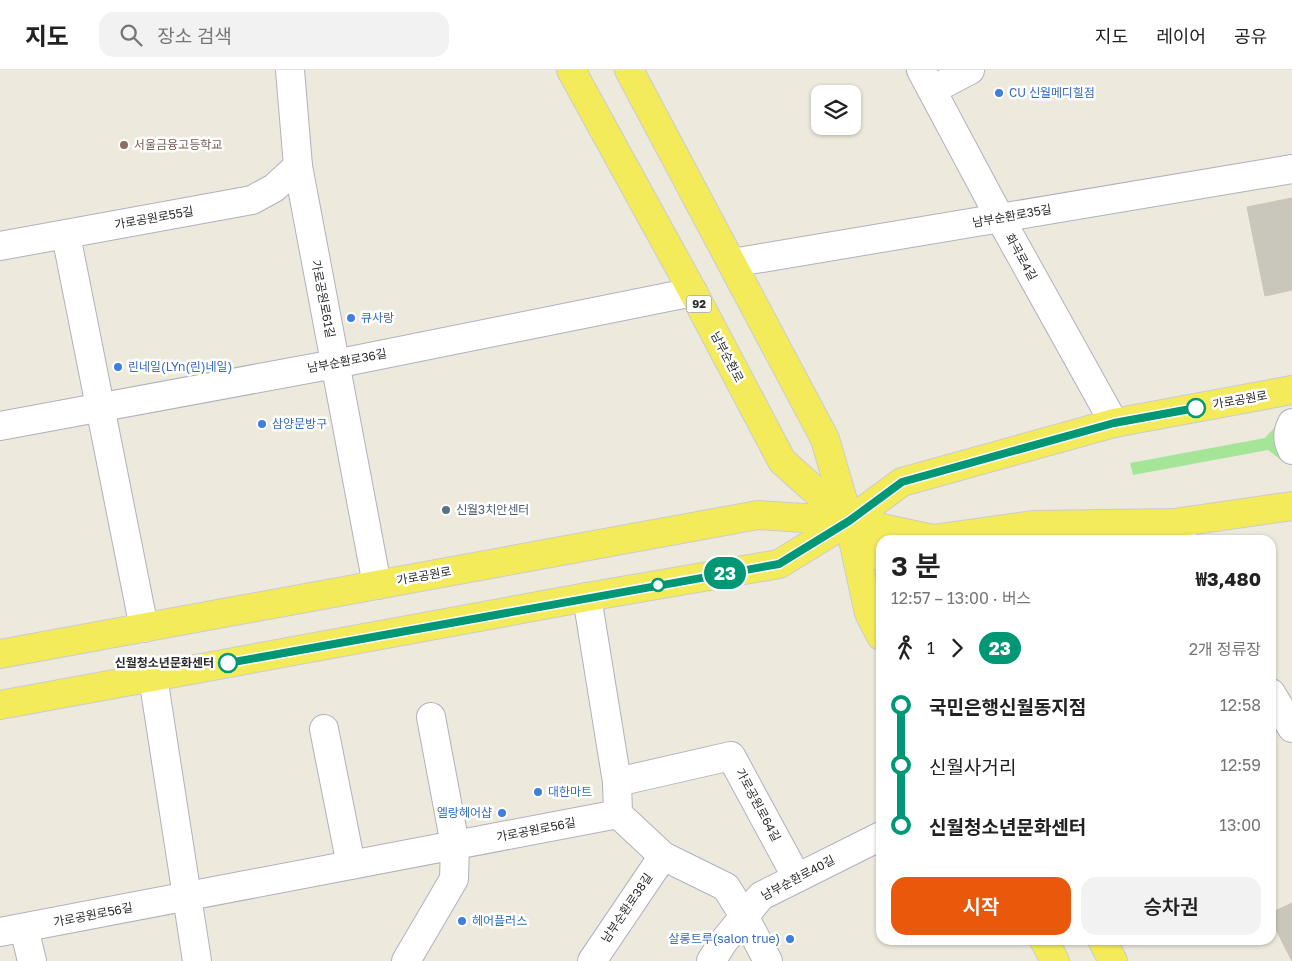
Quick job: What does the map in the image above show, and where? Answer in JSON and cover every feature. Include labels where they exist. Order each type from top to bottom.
[{"type":"main road","name":"남부순환로","points":[[571,70],[693,292],[782,461],[849,521],[876,551]]},
{"type":"main road","name":"남부순환로","points":[[629,70],[825,439],[849,521],[868,613],[876,627]]},
{"type":"main road","name":"가로공원로","points":[[0,705],[587,597],[779,564],[849,521],[902,482],[1114,423],[1292,390]]},
{"type":"main road","name":"가로공원로","points":[[962,535],[1033,525],[1179,532],[1292,506]]},
{"type":"main road","name":"가로공원로","points":[[0,654],[758,515],[849,521],[914,535]]},
{"type":"main road","points":[[1011,535],[1033,525]]},
{"type":"main road","points":[[1047,945],[1055,961]]},
{"type":"main road","points":[[1105,945],[1114,961]]},
{"type":"street","name":"가로공원로61길","points":[[290,70],[298,166],[377,585]]},
{"type":"street","name":"화곡로4길","points":[[970,70],[926,80],[1114,423]]},
{"type":"street","name":"가로공원로55길","points":[[0,246],[252,200],[274,188],[298,166]]},
{"type":"street","name":"남부순환로35길","points":[[732,263],[1292,169]]},
{"type":"street","points":[[66,235],[144,628]]},
{"type":"street","name":"남부순환로36길","points":[[0,426],[335,364],[693,292]]},
{"type":"street","points":[[1292,423],[1287,436],[1292,450]]},
{"type":"street","points":[[587,597],[617,782],[618,814],[663,856],[726,887],[768,961]]},
{"type":"street","points":[[154,677],[197,961]]},
{"type":"street","points":[[1276,702],[1292,730]]},
{"type":"street","points":[[406,961],[454,879],[455,845],[432,717]]},
{"type":"street","points":[[324,729],[351,865]]},
{"type":"street","name":"가로공원로64길","points":[[617,782],[731,756],[797,878]]},
{"type":"street","name":"가로공원로56길","points":[[12,930],[618,814]]},
{"type":"street","name":"남부순환로40길","points":[[711,961],[724,940],[761,896],[876,838]]},
{"type":"street","name":"남부순환로38길","points":[[592,961],[663,856]]},
{"type":"street","points":[[12,930],[32,961]]},
{"type":"green space","points":[[1292,411],[1292,465],[1281,460],[1268,450],[1133,475],[1130,463],[1265,438]]},
{"type":"building","points":[[1292,198],[1292,290],[1265,296],[1247,207]]},
{"type":"building","points":[[1292,903],[1292,961],[1276,930],[1276,911]]},
{"type":"bus line","name":"23","points":[[228,663],[779,564],[849,521],[902,482],[1114,423],[1196,408]]},
{"type":"place","name":"CU 신월메디힐점","points":[[999,93]]},
{"type":"place","name":"서울금융고등학교","points":[[124,145]]},
{"type":"place","name":"큐사랑","points":[[351,318]]},
{"type":"place","name":"린네일(LYn(린)네일)","points":[[118,367]]},
{"type":"place","name":"삼양문방구","points":[[262,424]]},
{"type":"place","name":"신월3치안센터","points":[[446,510]]},
{"type":"place","name":"신월청소년문화센터","points":[[228,663]]},
{"type":"place","name":"대한마트","points":[[538,792]]},
{"type":"place","name":"엘랑헤어샵","points":[[502,813]]},
{"type":"place","name":"헤어플러스","points":[[462,921]]},
{"type":"place","name":"살롱트루(salon true)","points":[[790,939]]}]
